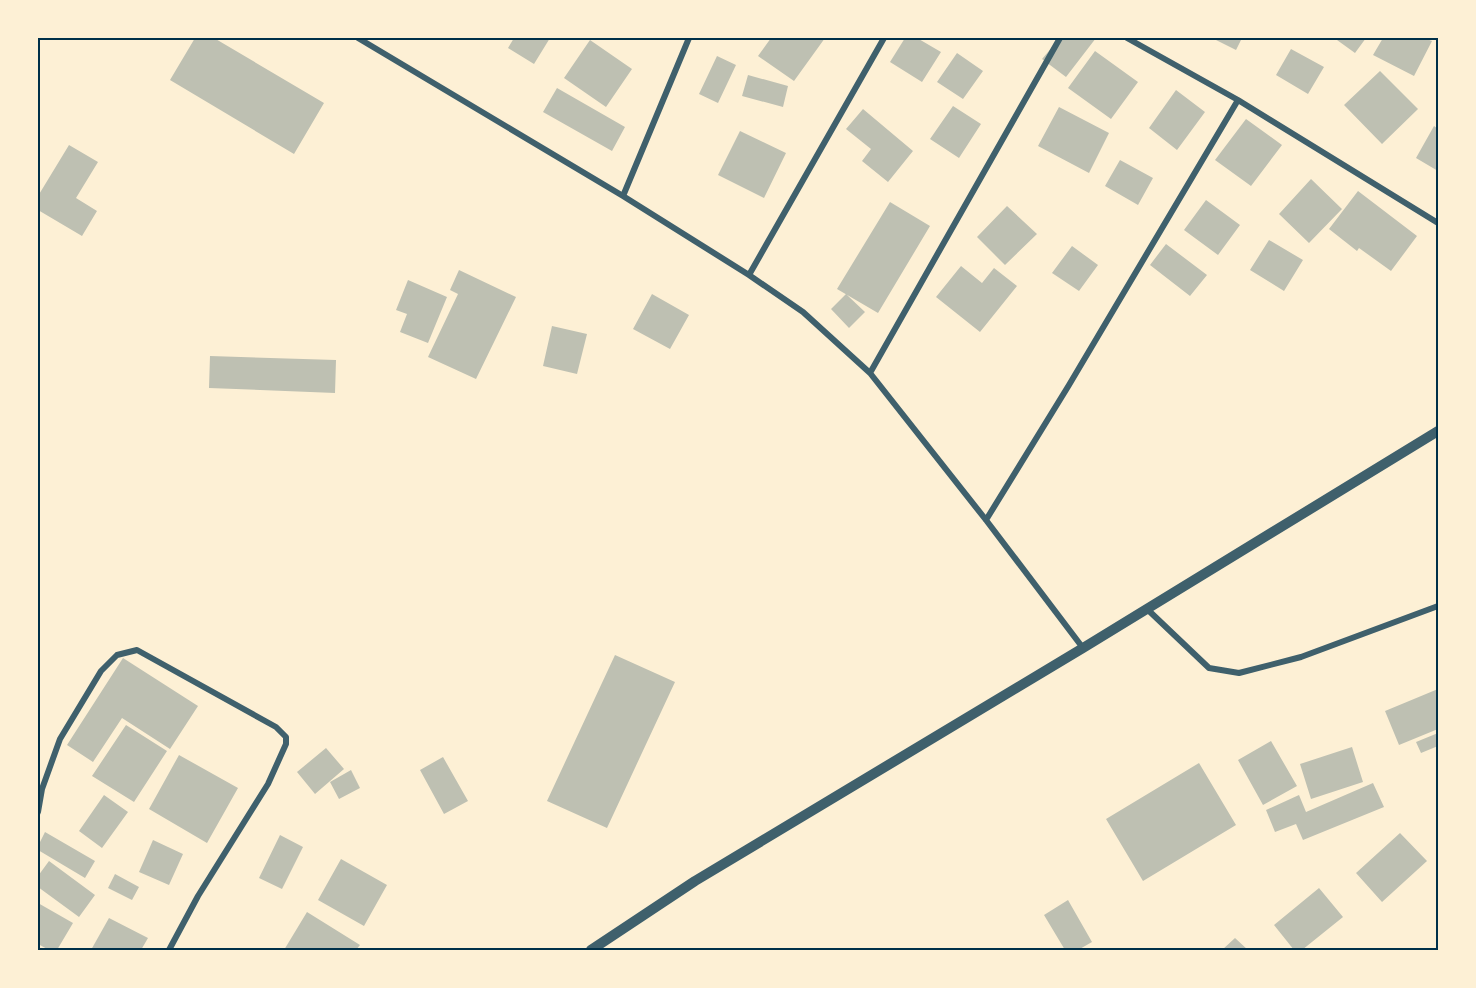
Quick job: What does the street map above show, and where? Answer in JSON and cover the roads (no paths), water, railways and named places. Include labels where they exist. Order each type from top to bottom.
[{"type":"street","points":[[358,38],[623,196],[803,312],[870,374],[986,520],[1083,648]]},
{"type":"street","points":[[623,196],[690,38]]},
{"type":"street","points":[[748,275],[884,38]]},
{"type":"street","points":[[870,374],[1060,38]]},
{"type":"street","points":[[1127,38],[1238,99],[1438,223]]},
{"type":"street","points":[[986,520],[1069,385],[1238,99]]},
{"type":"street","points":[[591,951],[695,881],[1438,431]]},
{"type":"street","points":[[1147,609],[1209,668],[1239,673],[1301,657],[1438,606]]},
{"type":"street","points":[[38,812],[42,789],[60,739],[101,672],[117,655],[137,650],[276,727],[286,737],[286,744],[268,784],[198,896],[169,951]]}]
